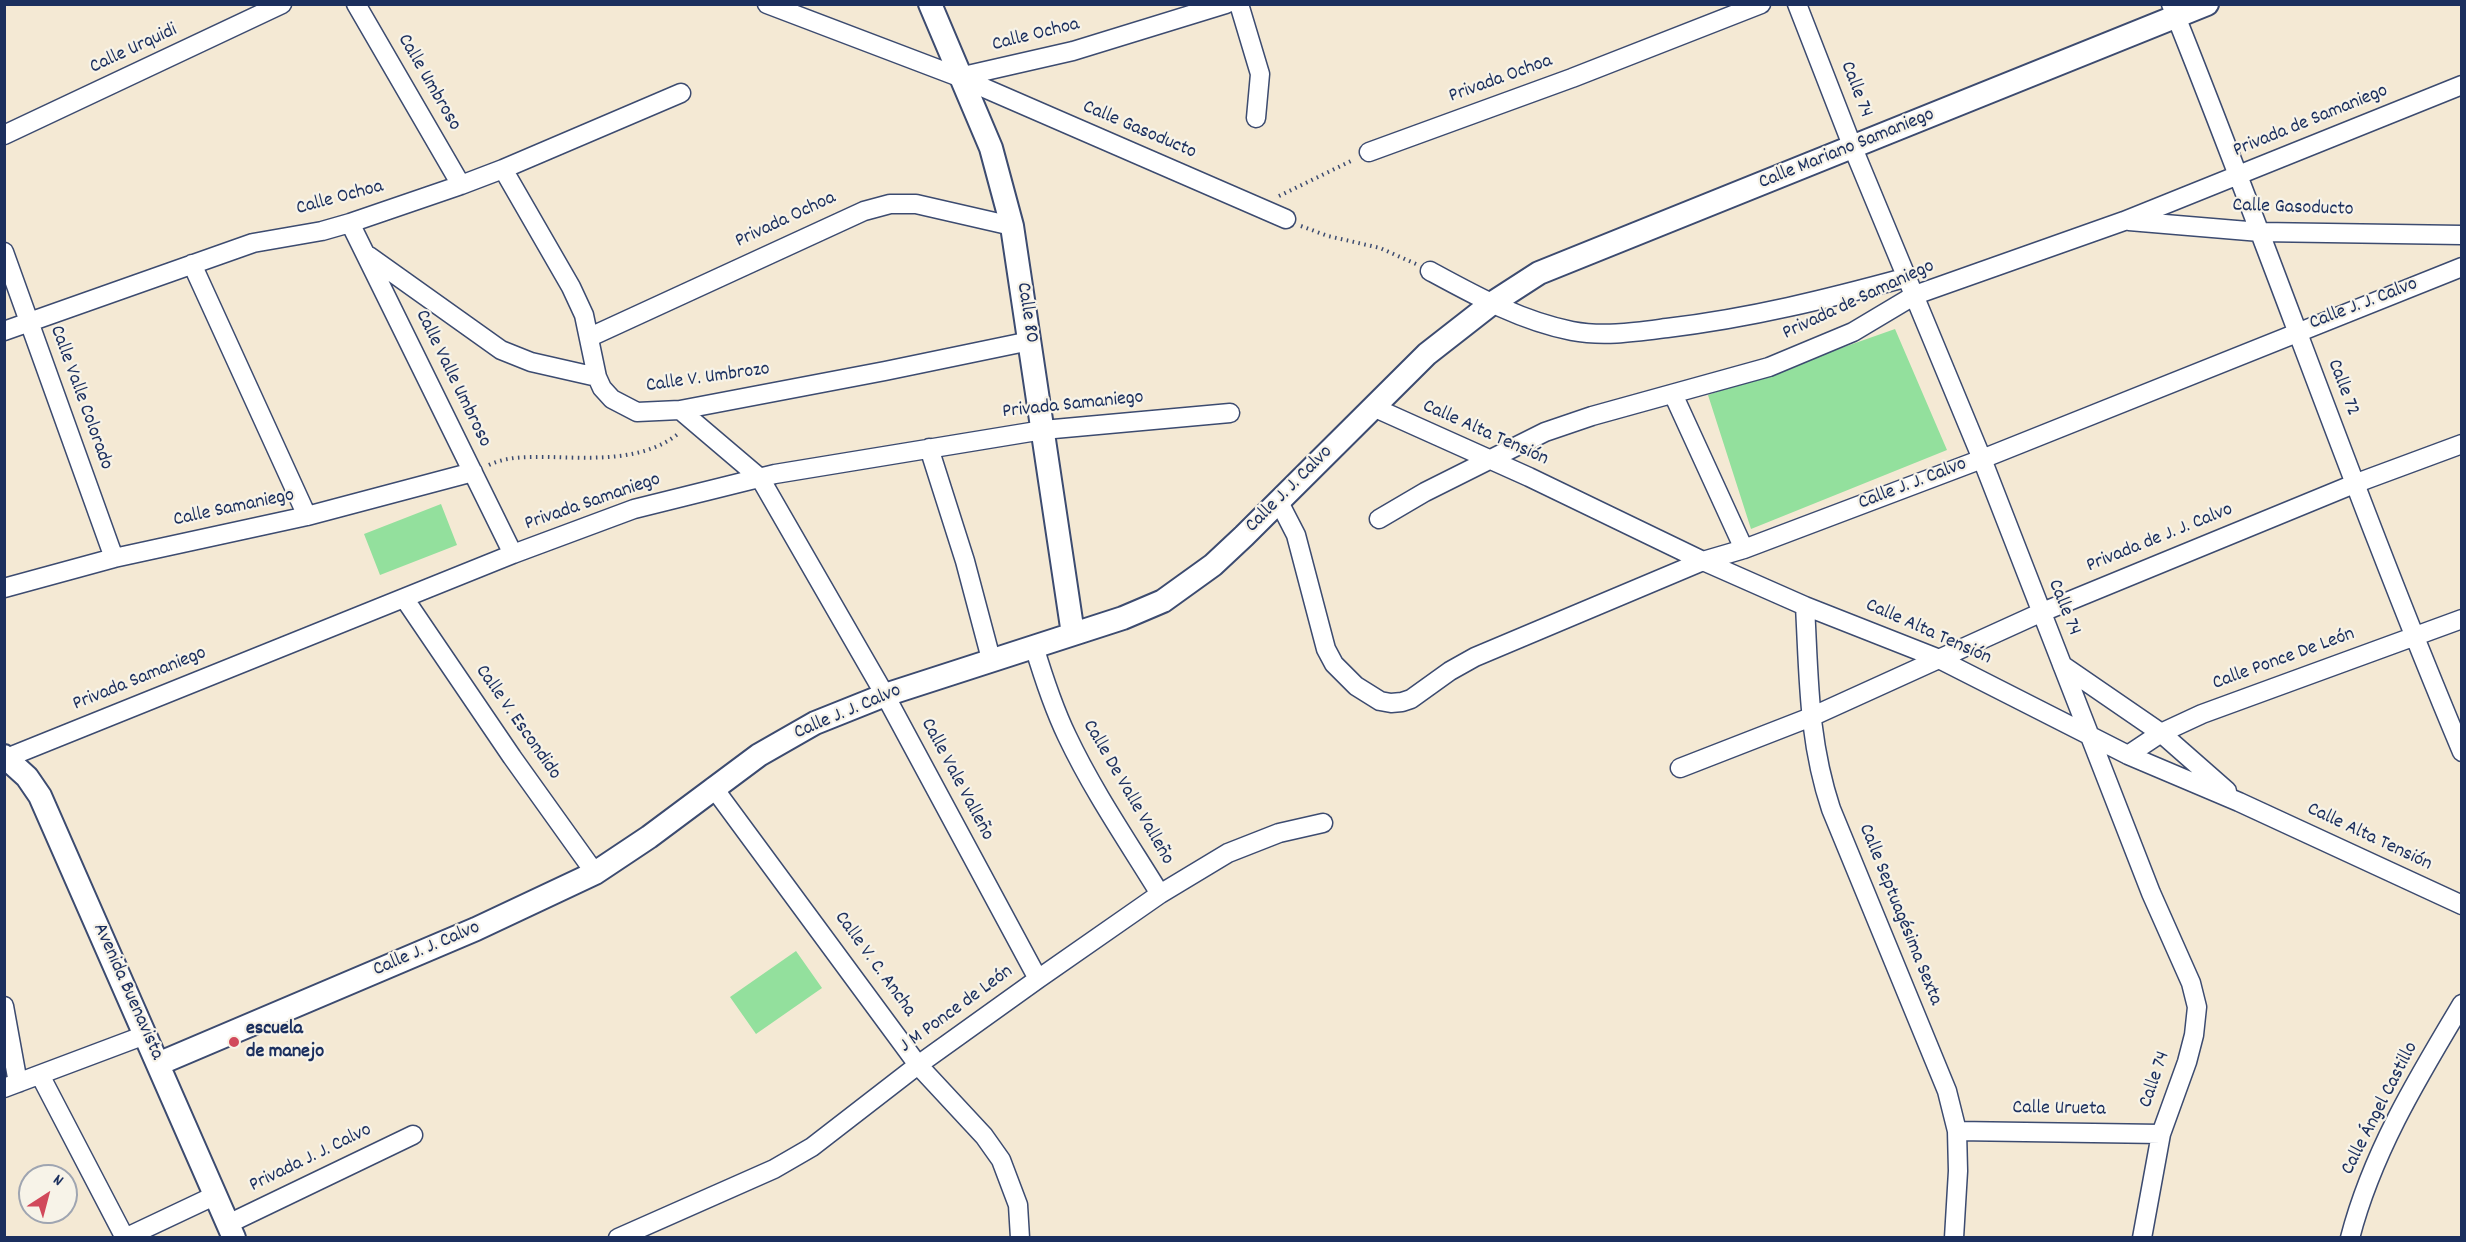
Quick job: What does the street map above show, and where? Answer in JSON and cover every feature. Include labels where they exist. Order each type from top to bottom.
[{"type":"street","name":"Calle Urquidi","points":[[4,135],[282,4]]},
{"type":"street","name":"Calle Umbroso","points":[[356,4],[461,185]]},
{"type":"street","name":"Calle Gasoducto","points":[[767,4],[959,77],[1068,126],[1259,205],[1286,219]]},
{"type":"street","name":"Calle 80","points":[[930,4],[991,148],[1012,226],[1073,634]]},
{"type":"street","name":"Calle Ochoa","points":[[959,77],[1073,51],[1226,4]]},
{"type":"street","points":[[1239,4],[1260,74],[1261,86],[1256,118]]},
{"type":"street","name":"Privada Ochoa","points":[[1369,152],[1572,78],[1761,4]]},
{"type":"street","name":"Calle 74","points":[[1797,4],[1853,148],[1982,459],[2040,613],[2151,893],[2191,983],[2197,1007],[2194,1035],[2187,1062],[2161,1134],[2142,1238]]},
{"type":"street","name":"Calle Mariano Samaniego","points":[[1491,304],[1522,282],[1554,266],[1853,148],[2174,11],[2207,4]]},
{"type":"street","name":"Calle 72","points":[[2174,11],[2239,176],[2413,637],[2462,752]]},
{"type":"street","name":"Privada de Samaniego","points":[[1379,519],[1425,492],[1545,432],[1592,416],[1769,367],[1811,352],[1853,332],[1915,295],[2239,176],[2462,85]]},
{"type":"street","name":"Calle Ochoa","points":[[4,331],[267,239],[322,231],[351,223],[461,185],[681,93]]},
{"type":"street","name":"Calle V. Umbrozo","points":[[503,169],[584,315],[597,377],[602,388],[624,407],[649,413],[687,416],[1030,341]]},
{"type":"street","name":"Privada Ochoa","points":[[590,337],[864,211],[890,204],[916,204],[1012,226]]},
{"type":"street","name":"Calle Gasoducto","points":[[2124,220],[2260,232],[2462,235]]},
{"type":"street","name":"Calle Valle Umbroso","points":[[351,223],[513,554]]},
{"type":"street","name":"Calle Valle Colorado","points":[[4,252],[114,558]]},
{"type":"street","points":[[366,254],[501,350],[531,362],[597,377]]},
{"type":"street","points":[[192,264],[307,516]]},
{"type":"street","name":"Calle J. J. Calvo","points":[[1279,502],[1296,535],[1326,649],[1334,664],[1344,676],[1370,696],[1390,703],[1411,699],[1450,670],[1475,657],[1703,561],[1744,549],[1982,459],[2462,267]]},
{"type":"street","points":[[1430,271],[1491,304]]},
{"type":"street","name":"Privada de Samaniego","points":[[1491,304],[1528,319],[1565,329],[1601,333],[1630,332],[1751,317],[1908,277]]},
{"type":"street","name":"Calle J. J. Calvo","points":[[158,1064],[476,929],[595,873],[649,837],[714,787],[787,738],[815,723],[885,695],[1123,618],[1163,601],[1213,565],[1427,354],[1491,304]]},
{"type":"street","points":[[1673,394],[1744,549]]},
{"type":"street","name":"Calle Alta Tensión","points":[[1373,407],[1489,459],[1703,561],[1805,606],[1937,658],[2128,755],[2239,802],[2462,905]]},
{"type":"street","name":"Privada Samaniego","points":[[5,758],[513,554],[634,509],[760,478],[929,448],[1043,430],[1230,413]]},
{"type":"street","name":"Calle Vale Valleño","points":[[687,416],[760,478],[885,695],[1038,979]]},
{"type":"street","name":"Privada de J. J. Calvo","points":[[1680,768],[1811,717],[2040,613],[2355,484],[2462,444]]},
{"type":"street","points":[[929,448],[965,561],[991,659]]},
{"type":"street","name":"Calle Samaniego","points":[[4,588],[114,558],[307,516],[473,472]]},
{"type":"street","name":"Calle V. Escondido","points":[[404,598],[512,757],[595,873]]},
{"type":"street","name":"Calle Septuagésima Sexta","points":[[1805,606],[1811,717],[1820,776],[1831,809],[1947,1091],[1957,1131],[1958,1171],[1954,1238]]},
{"type":"street","name":"Calle Ponce De León","points":[[2128,755],[2161,734],[2202,714],[2462,619]]},
{"type":"street","name":"Calle De Valle Valleño","points":[[1034,646],[1066,735],[1089,779],[1160,894]]},
{"type":"street","points":[[2062,665],[2161,734],[2239,802]]},
{"type":"street","name":"Avenida Buenavista","points":[[5,758],[27,777],[40,796],[231,1231]]},
{"type":"street","name":"Calle V. C. Ancha","points":[[714,787],[918,1065],[984,1136],[1001,1160],[1016,1197],[1020,1235]]},
{"type":"street","name":"J M Ponce de León","points":[[618,1238],[774,1169],[812,1147],[918,1065],[1038,979],[1160,894],[1228,853],[1280,833],[1323,823]]},
{"type":"street","name":"Calle Ángel Castillo","points":[[2350,1238],[2372,1169],[2420,1074],[2462,1005]]},
{"type":"street","points":[[4,1006],[9,1040],[11,1085],[145,1035]]},
{"type":"street","points":[[40,1075],[125,1238],[216,1195]]},
{"type":"street","name":"Calle Urueta","points":[[1957,1131],[2161,1134]]},
{"type":"street","name":"Privada J. J. Calvo","points":[[231,1231],[413,1135]]},
{"type":"path","points":[[1259,205],[1369,152]]},
{"type":"path","points":[[1286,219],[1315,232],[1380,248],[1430,271]]},
{"type":"path","points":[[473,472],[511,458],[611,456],[639,453],[671,440],[687,416]]},
{"type":"green space","points":[[1895,329],[1947,450],[1751,529],[1708,395]]},
{"type":"green space","points":[[441,504],[457,545],[380,575],[364,534]]},
{"type":"green space","points":[[796,951],[822,988],[756,1034],[730,997]]},
{"type":"place","name":"escuela de manejo","points":[[234,1042]]}]
